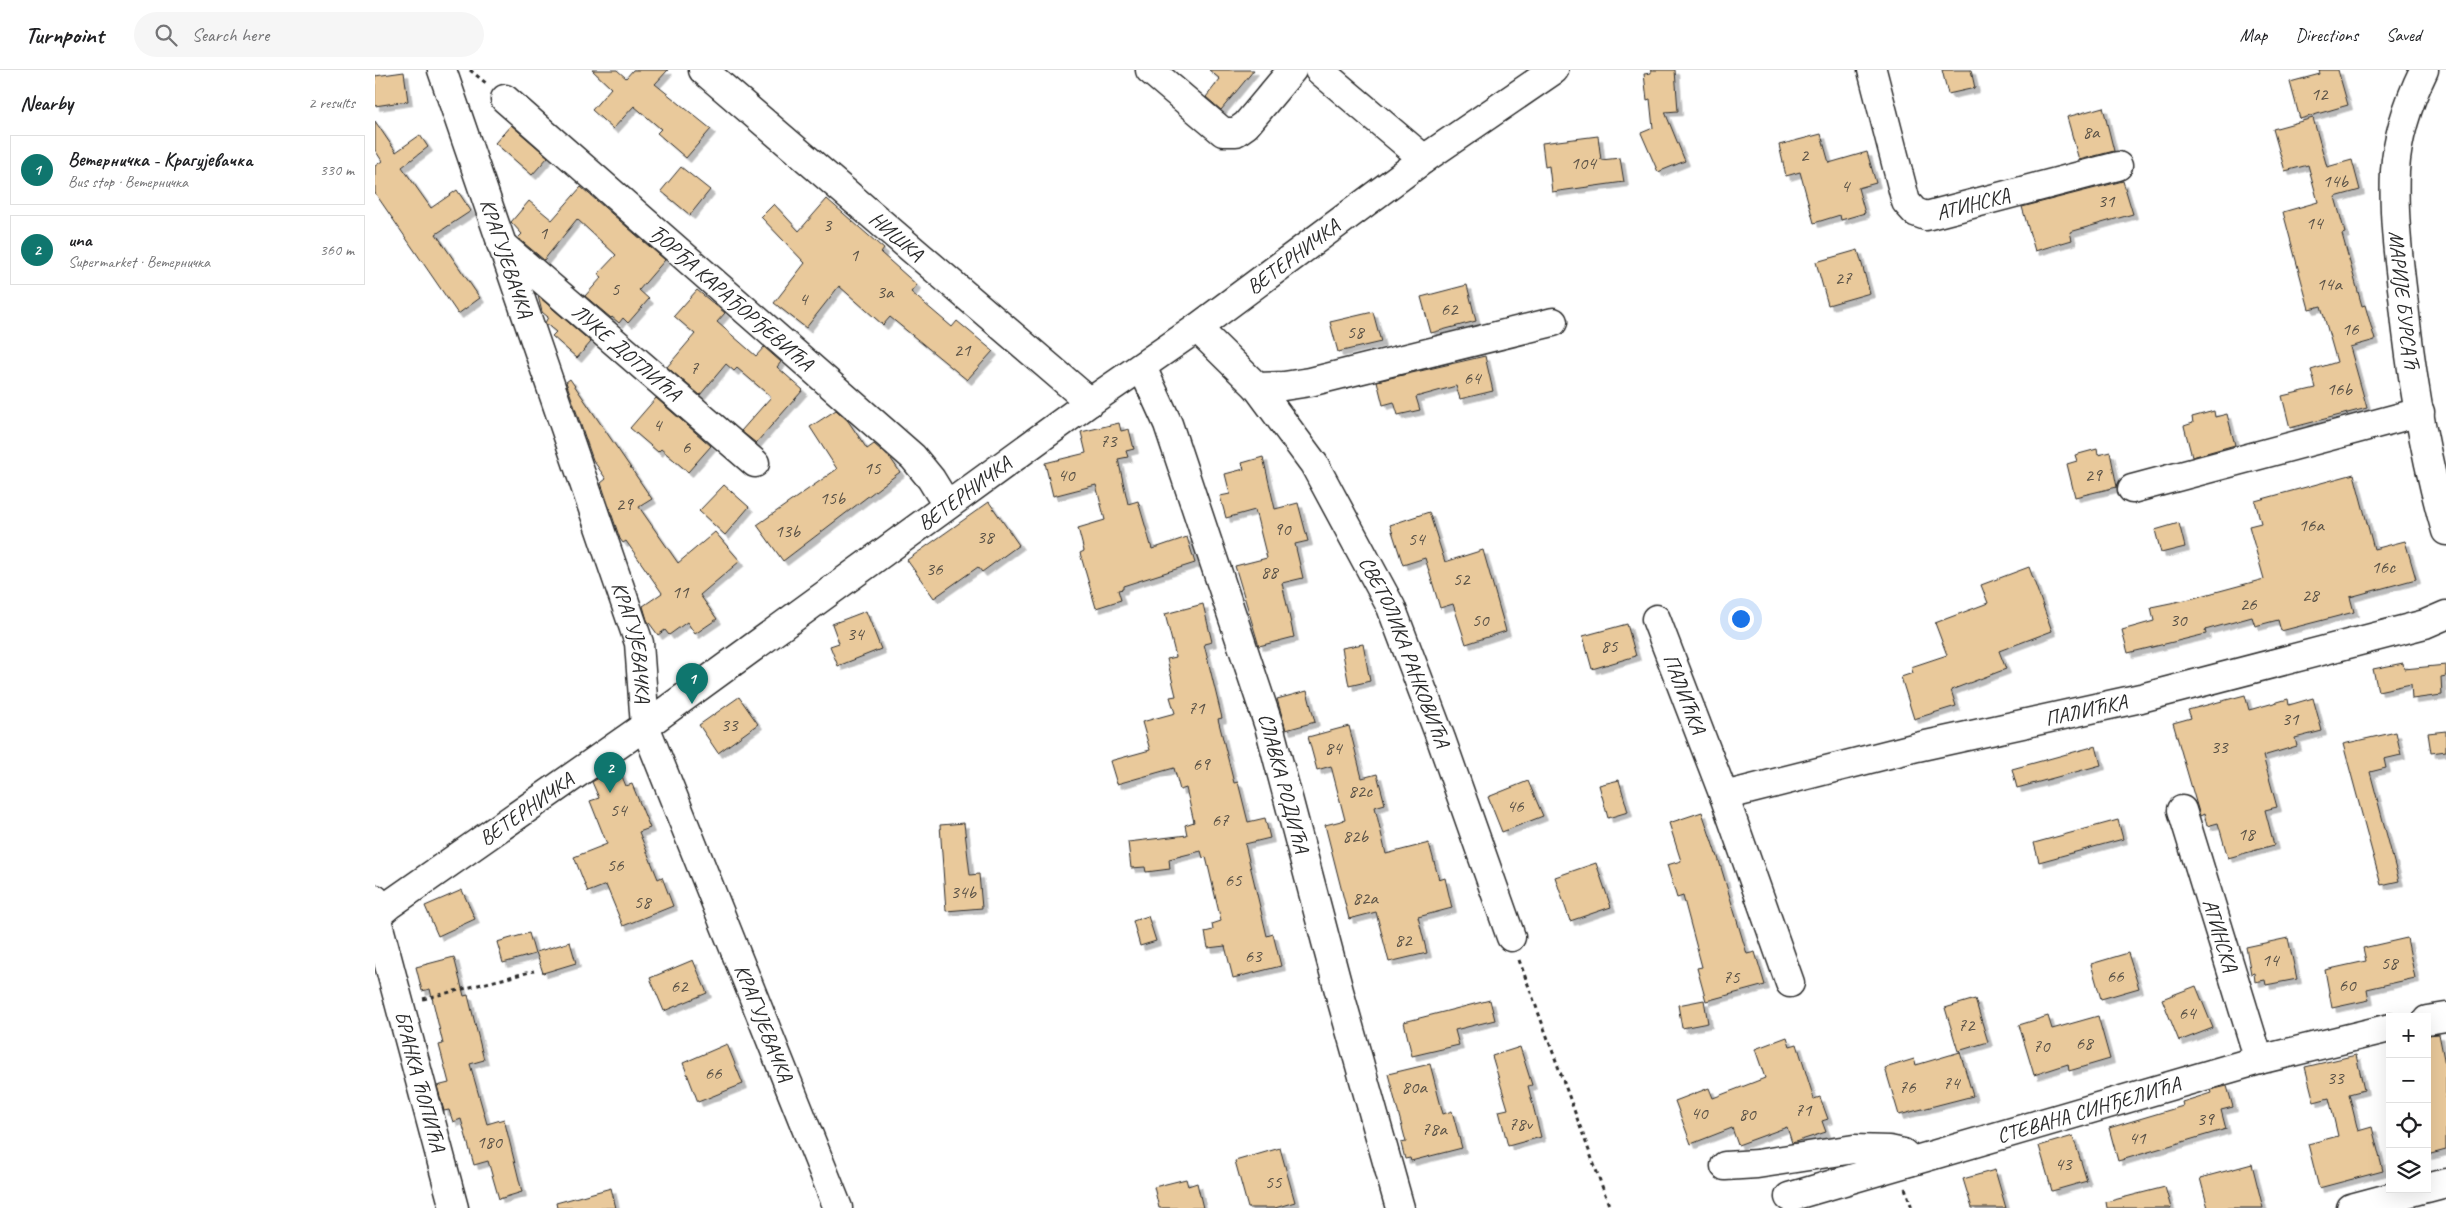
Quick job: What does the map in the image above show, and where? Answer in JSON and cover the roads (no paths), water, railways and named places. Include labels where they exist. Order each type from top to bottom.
[{"type":"street","name":"КРАГУЈЕВАЧКА","points":[[442,70],[639,643],[645,726],[837,1208]]},
{"type":"street","name":"НИШКА","points":[[703,70],[1089,402]]},
{"type":"street","points":[[1150,70],[1223,132],[1236,132],[1246,126],[1292,70]]},
{"type":"street","points":[[1319,70],[1424,159]]},
{"type":"street","name":"ВЕТЕРНИЧКА","points":[[375,909],[389,905],[645,726],[1089,402],[1197,328],[1424,159],[1555,70]]},
{"type":"street","name":"АТИНСКА","points":[[1872,70],[1906,202],[1915,212],[1926,216],[2118,166]]},
{"type":"street","name":"МАРИЈЕ БУРСАЋ","points":[[2424,70],[2417,84],[2401,130],[2395,170],[2395,214],[2409,350],[2438,503],[2446,531]]},
{"type":"street","name":"ЂОРЂА КАРАЂОРЂЕВИЋА","points":[[505,98],[913,457],[931,479],[947,505]]},
{"type":"street","name":"ЛУКЕ ДОТЛИЋА","points":[[500,243],[755,463]]},
{"type":"street","points":[[1257,387],[1284,386],[1310,382],[1553,322]]},
{"type":"street","name":"СВЕТОЛИКА РАНКОВИЋА","points":[[1197,328],[1257,387],[1314,464],[1391,607],[1441,738],[1511,938]]},
{"type":"street","name":"СЛАВКА РОДИЋА","points":[[1142,367],[1168,424],[1269,726],[1339,991],[1400,1208]]},
{"type":"street","points":[[2132,489],[2420,412]]},
{"type":"street","name":"ПАЛИЋКА","points":[[1724,796],[1917,748],[2141,698],[2425,624],[2446,615]]},
{"type":"street","name":"ПАЛИЋКА","points":[[1656,619],[1724,796],[1791,983]]},
{"type":"street","name":"АТИНСКА","points":[[2182,810],[2259,1060]]},
{"type":"street","name":"БРАНКА ЋОПИЋА","points":[[375,909],[454,1208]]},
{"type":"street","points":[[2431,1019],[2446,1017]]},
{"type":"street","name":"СТЕВАНА СИНЂЕЛИЋА","points":[[1789,1197],[2259,1060],[2386,1029]]},
{"type":"street","points":[[1725,1166],[1757,1164],[1854,1149],[1889,1150],[1903,1153],[1912,1161]]},
{"type":"street","points":[[2431,1187],[2446,1183]]},
{"type":"street","points":[[2351,1208],[2407,1193]]},
{"type":"place","name":"Ветерничка - Крагујевачка","points":[[692,704]]},
{"type":"place","name":"una","points":[[610,793]]}]
